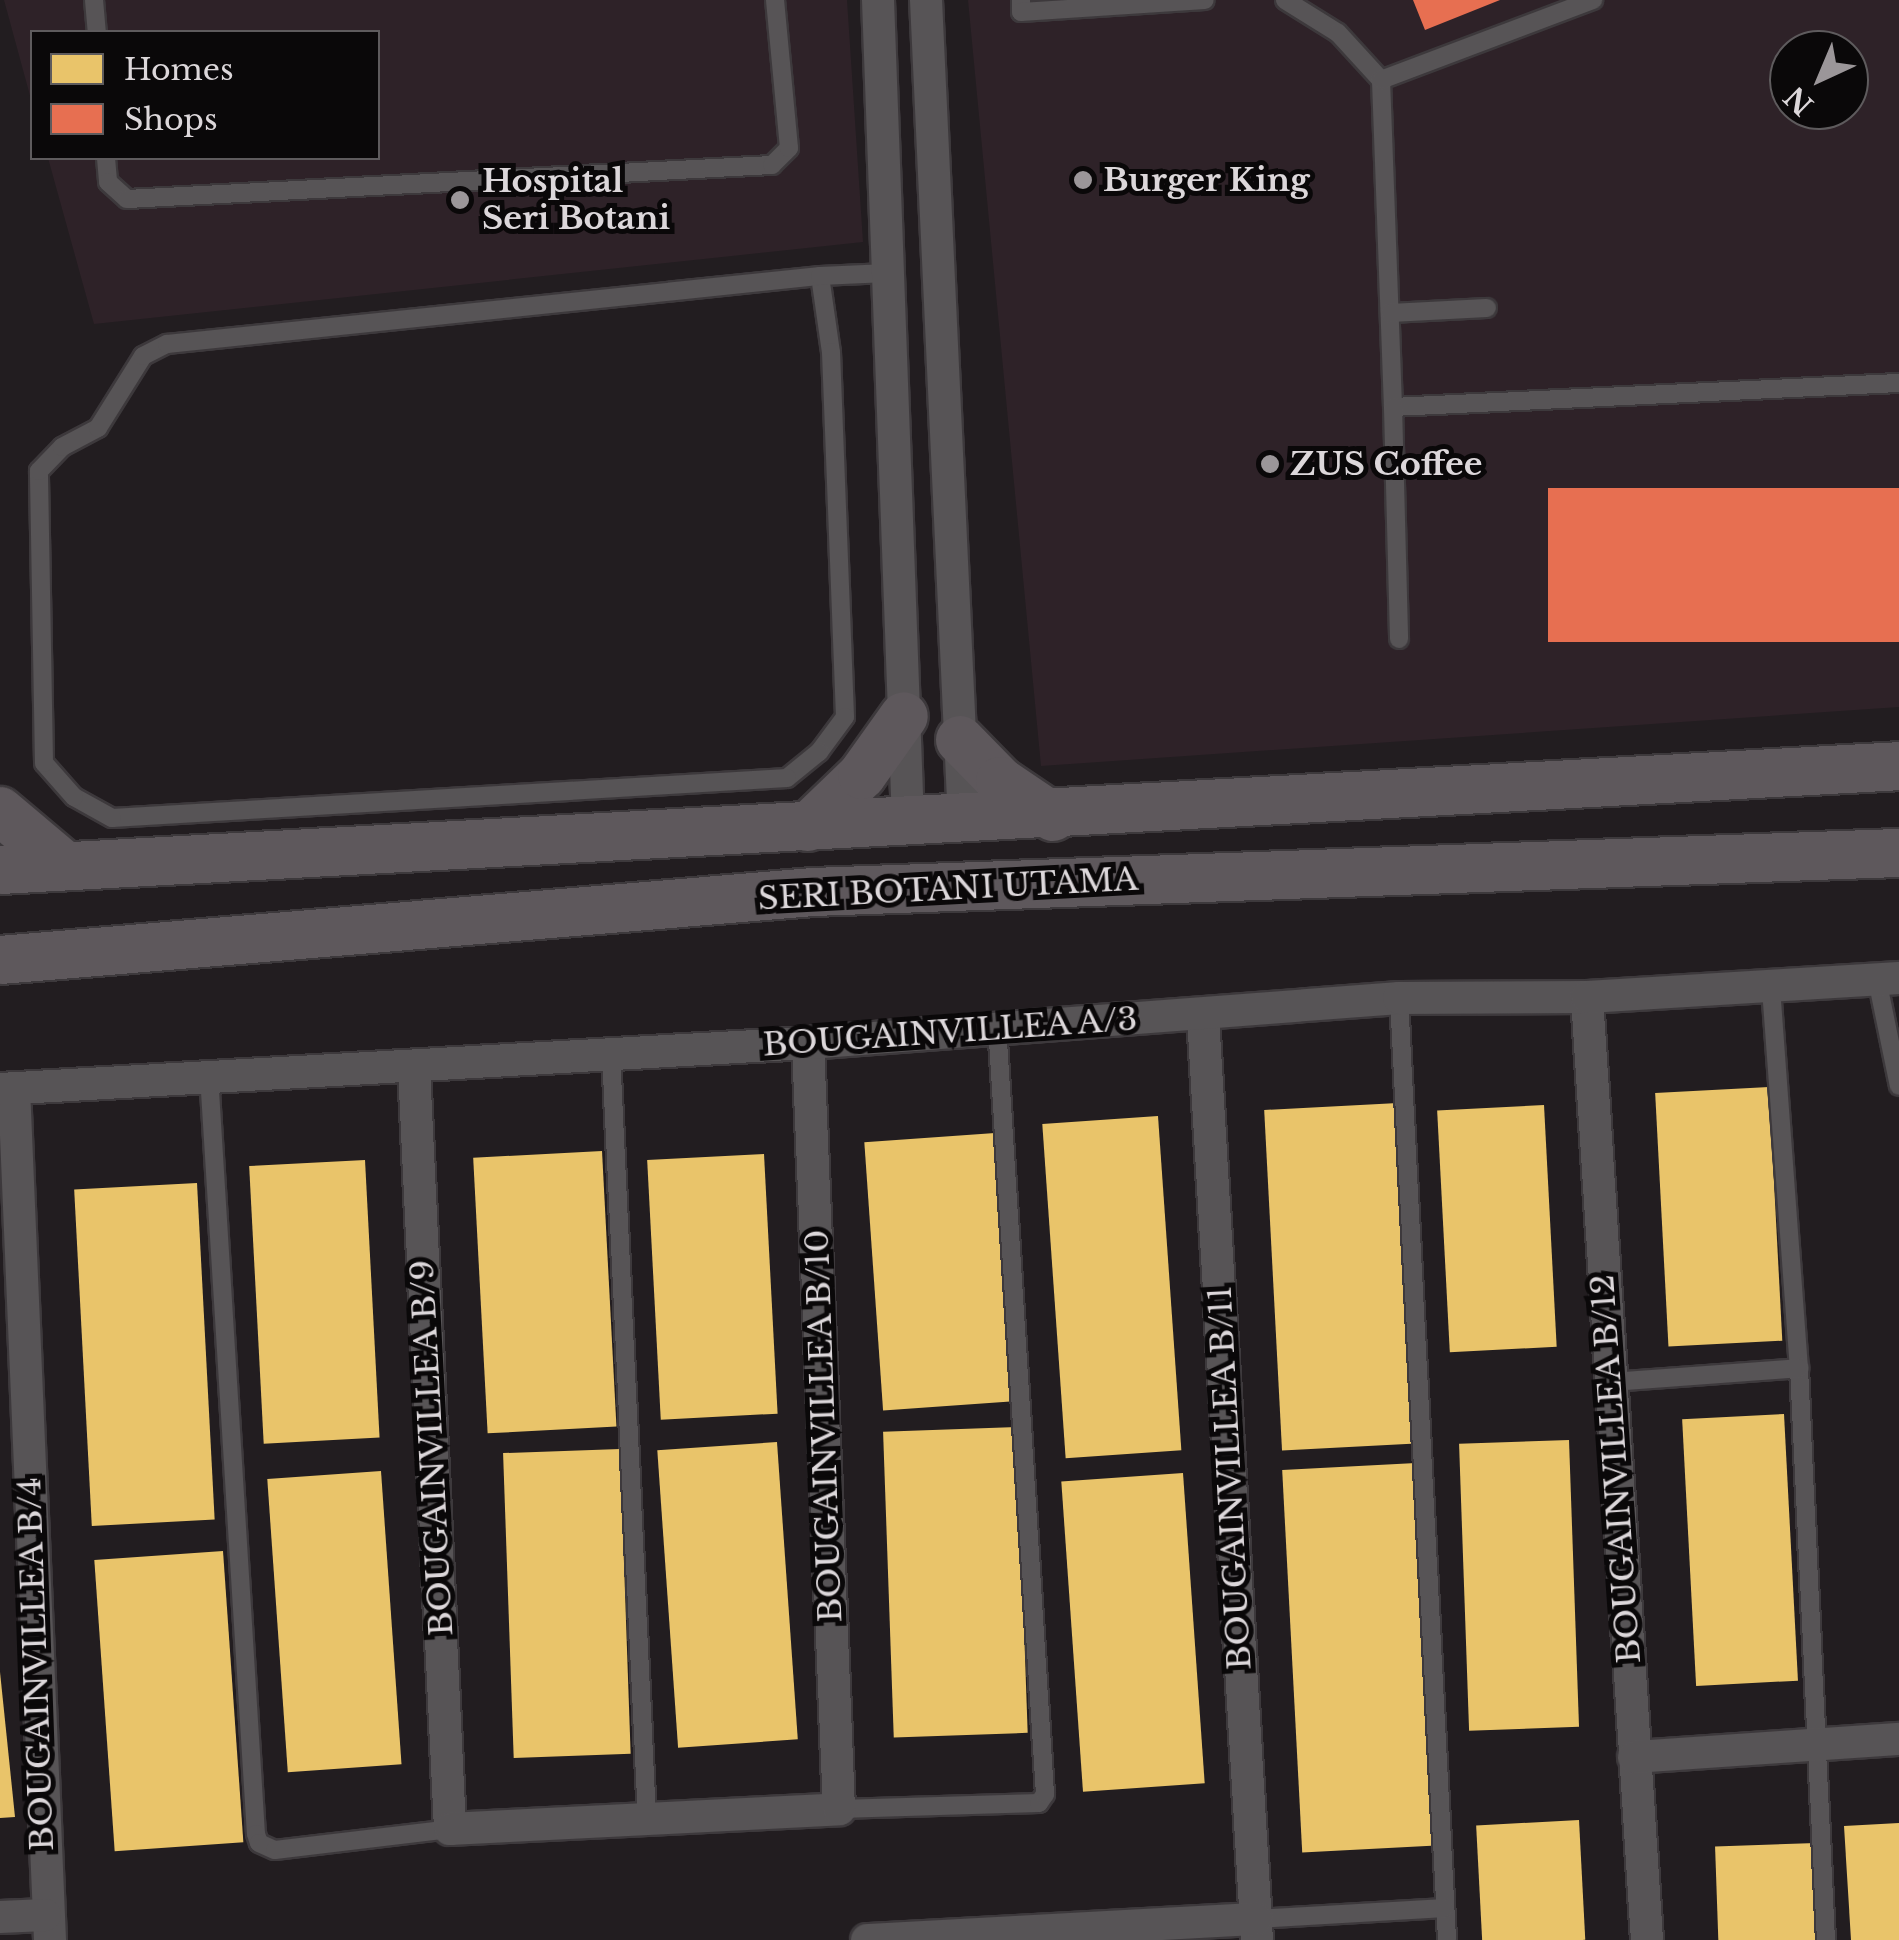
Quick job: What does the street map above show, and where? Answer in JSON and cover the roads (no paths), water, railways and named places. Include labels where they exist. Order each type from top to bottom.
[{"type":"main road","points":[[808,827],[862,774],[904,716]]},
{"type":"main road","points":[[960,740],[1000,781],[1053,817]]},
{"type":"main road","name":"SERI BOTANI UTAMA","points":[[948,864],[1053,817],[1899,766]]},
{"type":"main road","points":[[0,810],[65,866]]},
{"type":"main road","points":[[0,870],[908,823],[948,864]]},
{"type":"main road","name":"SERI BOTANI UTAMA","points":[[0,960],[948,864],[1899,852]]},
{"type":"street","points":[[878,0],[908,823]]},
{"type":"street","points":[[926,0],[960,740],[948,864]]},
{"type":"street","name":"BOUGAINVILLEA A/3","points":[[7,1089],[808,1043],[997,1024],[1202,1016],[1399,998],[1587,998],[1888,979]]},
{"type":"street","name":"BOUGAINVILLEA B/12","points":[[1587,998],[1647,1940]]},
{"type":"street","name":"BOUGAINVILLEA B/11","points":[[1202,1016],[1256,1929]]},
{"type":"street","name":"BOUGAINVILLEA B/10","points":[[808,1043],[839,1809]]},
{"type":"street","name":"BOUGAINVILLEA B/9","points":[[414,1068],[450,1829]]},
{"type":"street","name":"BOUGAINVILLEA B/4","points":[[7,1089],[48,1928]]},
{"type":"street","points":[[1634,1757],[1899,1739]]},
{"type":"street","points":[[450,1829],[839,1809]]},
{"type":"street","points":[[0,1917],[48,1928]]},
{"type":"street","points":[[866,1940],[1256,1929]]},
{"type":"lane","points":[[94,0],[97,30]]},
{"type":"lane","points":[[106,160],[108,182],[127,198],[772,165],[789,148],[775,0]]},
{"type":"lane","points":[[1021,0],[1021,12],[1205,0]]},
{"type":"lane","points":[[1285,0],[1338,32],[1381,80],[1398,639]]},
{"type":"lane","points":[[1381,80],[1593,0]]},
{"type":"lane","points":[[820,276],[832,369],[845,717],[819,752],[787,778],[112,818],[74,796],[44,763],[38,471],[62,447],[98,428],[143,356],[167,344],[820,276],[887,272]]},
{"type":"lane","points":[[1390,313],[1487,308]]},
{"type":"lane","points":[[1393,407],[1899,384]]},
{"type":"lane","points":[[1888,979],[1899,1086]]},
{"type":"lane","points":[[1771,988],[1799,1368],[1826,1940]]},
{"type":"lane","points":[[1399,998],[1447,1940]]},
{"type":"lane","points":[[839,1809],[1038,1803],[1045,1794],[997,1024]]},
{"type":"lane","points":[[611,1053],[647,1818]]},
{"type":"lane","points":[[209,1075],[230,1496],[259,1843],[275,1850],[330,1848],[450,1829]]},
{"type":"lane","points":[[1610,1382],[1799,1368]]},
{"type":"lane","points":[[1256,1929],[1445,1908]]},
{"type":"place","name":"Burger King","points":[[1083,180]]},
{"type":"place","name":"Hospital Seri Botani","points":[[460,200]]},
{"type":"place","name":"ZUS Coffee","points":[[1270,464]]}]
